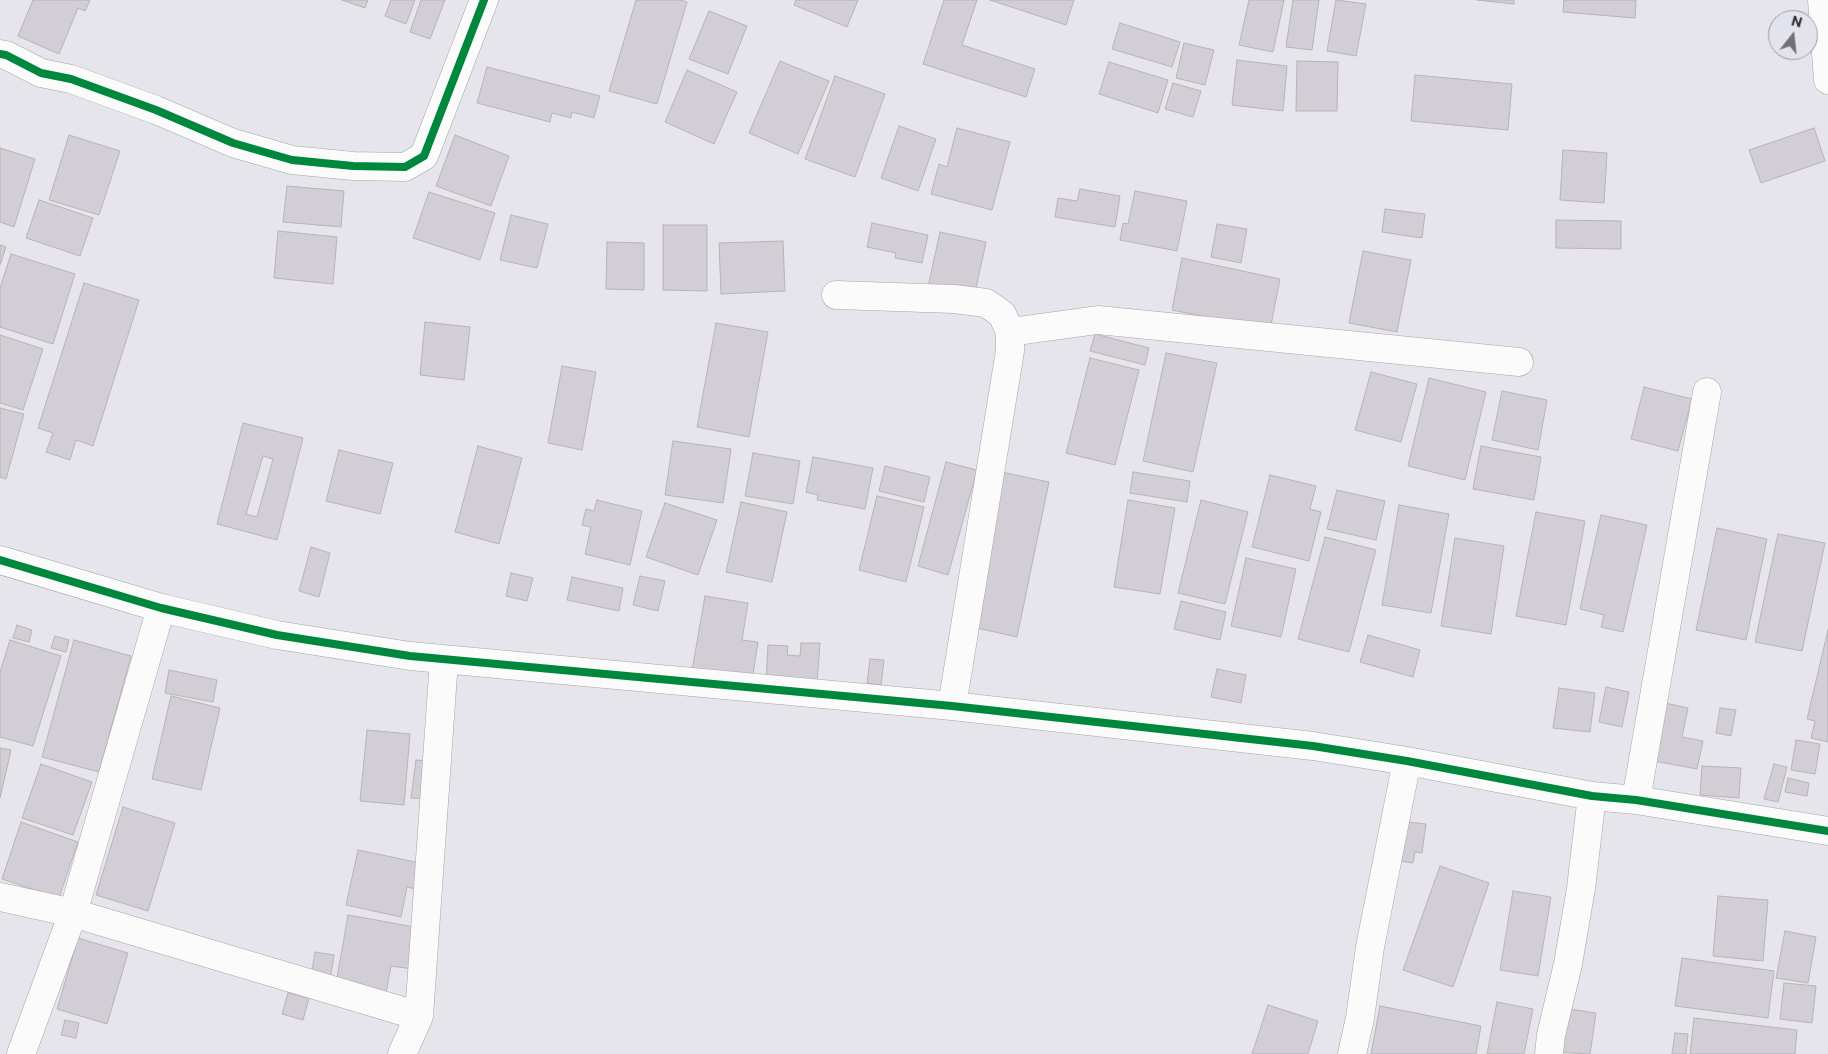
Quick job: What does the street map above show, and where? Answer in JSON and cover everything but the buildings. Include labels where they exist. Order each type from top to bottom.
[{"type":"street","points":[[0,54],[41,72],[72,79],[156,110],[233,143],[292,160],[353,166],[406,166],[424,156],[484,0]]},
{"type":"street","points":[[1822,0],[1828,80]]},
{"type":"street","points":[[836,295],[954,299],[986,303],[1002,314],[1010,332],[1010,351],[952,706]]},
{"type":"street","points":[[1010,332],[1098,320],[1519,362]]},
{"type":"street","points":[[1636,800],[1707,392]]},
{"type":"street","points":[[0,560],[161,608],[277,635],[410,656],[952,706],[1313,746],[1407,761],[1592,796],[1636,800],[1828,831]]},
{"type":"street","points":[[21,1054],[73,912],[161,608]]},
{"type":"street","points":[[402,1054],[419,1016],[444,660]]},
{"type":"street","points":[[1352,1054],[1360,1018],[1370,947],[1407,761]]},
{"type":"street","points":[[1550,1054],[1551,1035],[1570,954],[1592,796]]},
{"type":"street","points":[[0,897],[73,912],[419,1016]]},
{"type":"cycle path","points":[[0,54],[6,55],[41,73],[71,79],[156,110],[233,143],[292,160],[353,166],[405,167],[424,156],[484,0]]},
{"type":"cycle path","points":[[0,560],[161,608],[277,635],[410,656],[952,706],[1313,746],[1407,761],[1592,796],[1636,800],[1828,831]]}]
